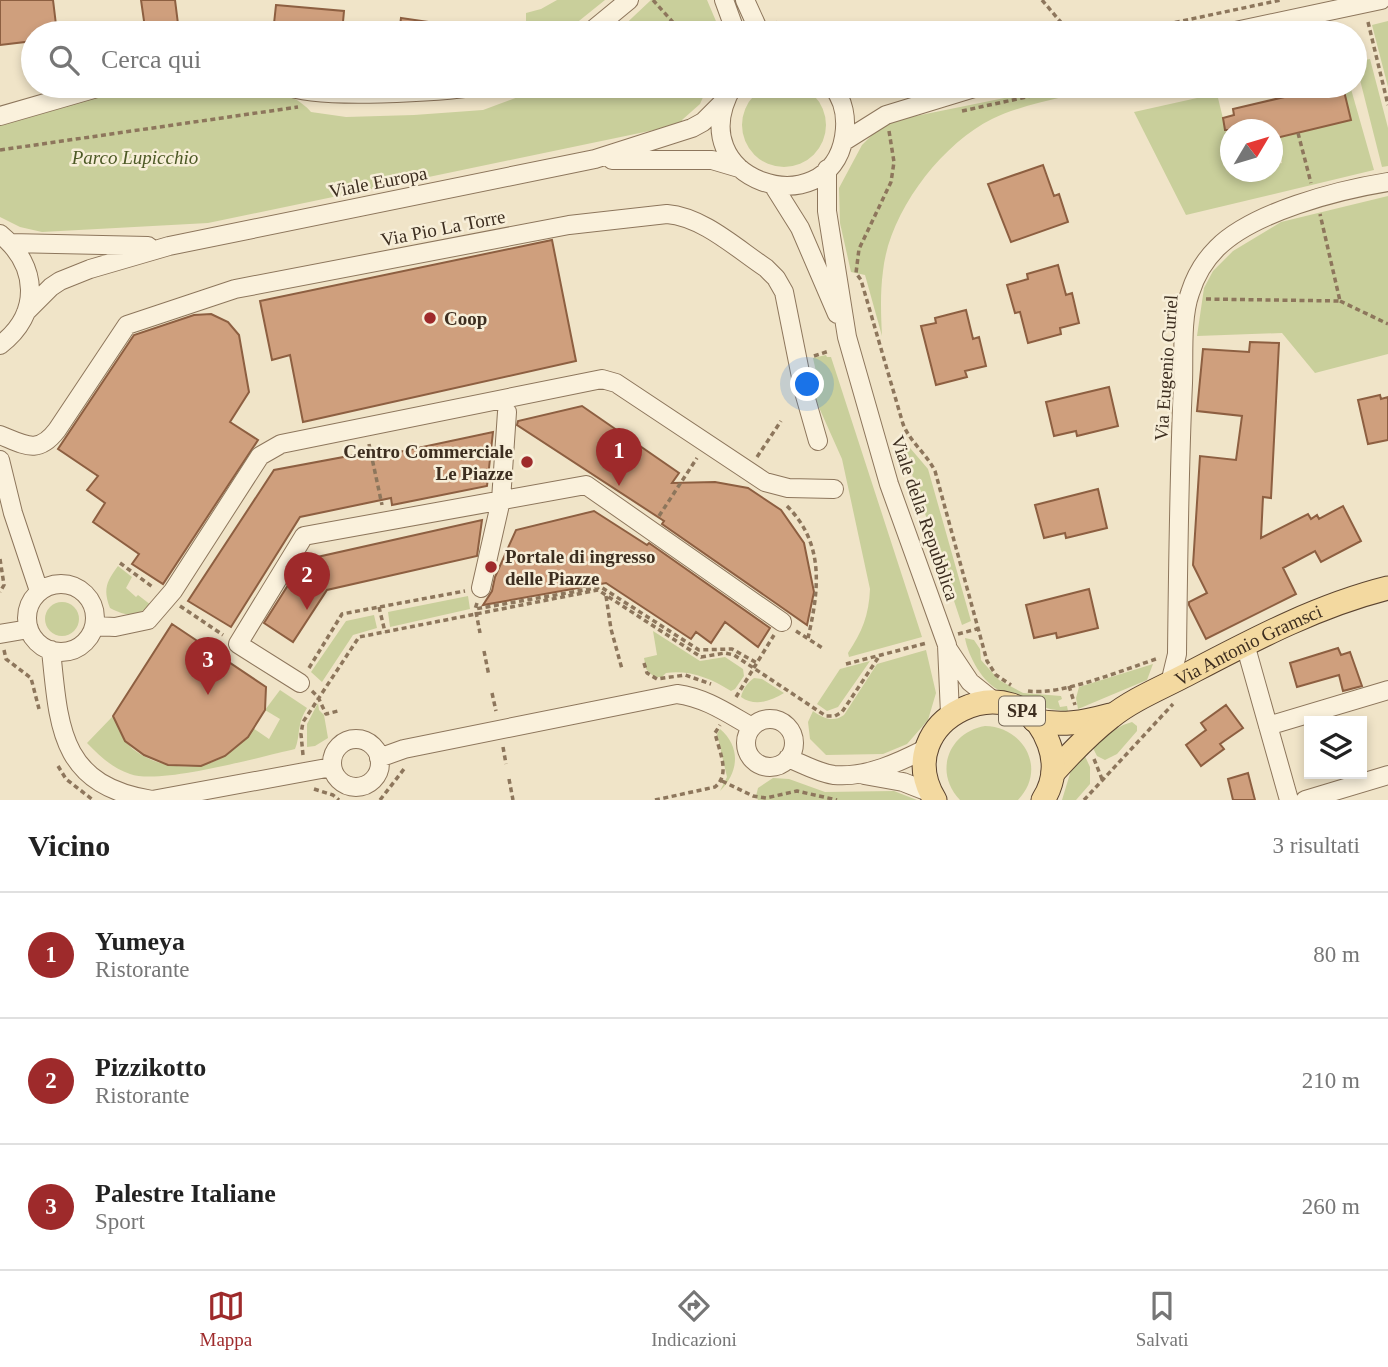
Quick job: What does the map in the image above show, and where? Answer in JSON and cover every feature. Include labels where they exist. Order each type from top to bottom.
[{"type":"main road","name":"Via Antonio Gramsci","points":[[1034,720],[1053,725],[1114,715],[1176,690],[1245,644],[1333,604],[1388,588]]},
{"type":"main road","name":"SP4","points":[[950,714],[979,702],[995,702],[1023,711],[1034,720],[1047,739],[1053,774]]},
{"type":"main road","points":[[933,797],[925,777],[928,745],[933,734],[950,714]]},
{"type":"main road","name":"Via Antonio Gramsci","points":[[1053,774],[1078,745],[1114,715]]},
{"type":"main road","points":[[1043,800],[1053,774]]},
{"type":"street","points":[[604,21],[629,0]]},
{"type":"street","points":[[724,0],[728,21]]},
{"type":"street","points":[[745,0],[755,21]]},
{"type":"street","points":[[1282,21],[1381,0]]},
{"type":"street","points":[[0,116],[62,98]]},
{"type":"street","name":"Viale Europa","points":[[0,355],[5,341],[26,312],[51,287],[90,269],[169,246],[594,159],[692,128],[704,121],[724,98]]},
{"type":"street","points":[[728,98],[721,117],[722,135],[728,153],[739,167],[761,182],[773,186],[802,184],[815,178],[827,169],[837,156],[846,125],[844,108],[839,98]]},
{"type":"street","points":[[843,142],[886,115],[941,98]]},
{"type":"street","name":"Viale Europa","points":[[594,159],[712,160],[739,167]]},
{"type":"street","name":"Viale della Repubblica","points":[[827,169],[827,211],[847,337],[889,484],[947,646],[950,714]]},
{"type":"street","name":"Via Eugenio Curiel","points":[[1176,690],[1182,416],[1189,293],[1201,268],[1215,249],[1233,233],[1254,221],[1285,209],[1388,182]]},
{"type":"street","name":"Viale della Repubblica","points":[[773,186],[800,228],[847,337]]},
{"type":"street","name":"Via Pio La Torre","points":[[0,435],[30,446],[39,446],[50,439],[127,325],[235,289],[569,225],[667,214],[682,215],[697,222],[766,268],[776,278],[784,292],[804,393],[818,441]]},
{"type":"street","points":[[5,238],[22,258],[29,277],[30,291],[26,312]]},
{"type":"street","name":"Viale Europa","points":[[5,238],[169,246]]},
{"type":"street","points":[[94,626],[115,627],[148,620],[168,597],[260,456],[281,444],[603,379],[616,383],[765,482],[788,488],[834,489]]},
{"type":"street","points":[[481,588],[501,500],[507,412]]},
{"type":"street","points":[[0,460],[13,513],[39,591]]},
{"type":"street","points":[[300,682],[238,645],[304,536],[586,485],[782,622]]},
{"type":"street","points":[[58,584],[77,588],[91,604],[94,626],[82,644],[72,650],[51,650],[41,646],[29,629],[26,619],[28,608],[39,591],[58,584]]},
{"type":"street","points":[[0,635],[29,629]]},
{"type":"street","points":[[1245,644],[1289,800]]},
{"type":"street","points":[[947,646],[970,682],[995,702]]},
{"type":"street","points":[[51,650],[66,742],[88,775],[107,787],[130,796],[152,800],[332,767]]},
{"type":"street","points":[[1268,726],[1388,690]]},
{"type":"street","points":[[379,758],[404,749],[677,694],[695,696],[752,727]]},
{"type":"street","points":[[771,719],[785,724],[794,744],[788,758],[774,766],[766,766],[753,759],[746,740],[752,727],[757,722],[771,719]]},
{"type":"street","points":[[362,740],[373,747],[379,758],[378,772],[363,786],[343,783],[332,767],[335,751],[347,741],[362,740]]},
{"type":"street","points":[[858,774],[909,758],[928,745]]},
{"type":"street","points":[[788,758],[826,773],[858,774],[903,782],[933,797]]},
{"type":"street","points":[[1305,800],[1388,775]]},
{"type":"path","points":[[653,0],[672,21]]},
{"type":"path","points":[[1042,0],[1060,21]]},
{"type":"path","points":[[1182,21],[1281,0]]},
{"type":"path","points":[[772,15],[775,21]]},
{"type":"path","points":[[1368,22],[1388,105]]},
{"type":"path","points":[[956,113],[1023,98]]},
{"type":"path","points":[[0,150],[296,107]]},
{"type":"path","points":[[900,128],[889,131],[894,162],[891,182],[859,249],[856,273],[861,280],[903,424],[908,436],[930,461],[935,471],[986,661],[996,675],[1014,687]]},
{"type":"path","points":[[1298,133],[1312,185]]},
{"type":"path","points":[[1320,212],[1340,301]]},
{"type":"path","points":[[1202,299],[1340,301],[1388,324]]},
{"type":"path","points":[[752,464],[781,421]]},
{"type":"path","points":[[368,438],[386,521]]},
{"type":"path","points":[[650,529],[698,458]]},
{"type":"path","points":[[0,559],[5,585],[0,592]]},
{"type":"path","points":[[120,563],[168,597]]},
{"type":"path","points":[[338,711],[326,714],[318,697],[300,682],[342,614],[481,588],[476,612],[480,633]]},
{"type":"path","points":[[303,750],[300,734],[303,722],[359,637],[598,590],[701,657],[726,653],[755,666],[826,716],[835,716],[842,712],[880,655]]},
{"type":"path","points":[[606,593],[611,629],[622,669]]},
{"type":"path","points":[[379,607],[385,632]]},
{"type":"path","points":[[964,633],[977,629]]},
{"type":"path","points":[[846,664],[926,643]]},
{"type":"path","points":[[484,650],[489,676]]},
{"type":"path","name":"Via Antonio Gramsci","points":[[1023,689],[1031,692],[1069,686],[1161,657]]},
{"type":"path","points":[[655,800],[715,787],[722,781],[724,771],[715,733],[755,666]]},
{"type":"path","points":[[1069,686],[1076,710]]},
{"type":"path","points":[[1084,800],[1176,690]]},
{"type":"path","points":[[492,693],[496,711]]},
{"type":"path","points":[[506,764],[502,747],[515,744]]},
{"type":"path","points":[[1094,758],[1102,779]]},
{"type":"path","points":[[380,800],[401,770],[408,767]]},
{"type":"path","points":[[509,779],[513,800]]},
{"type":"path","points":[[722,781],[752,796],[766,798],[797,791],[837,800]]},
{"type":"green space","points":[[557,0],[605,0],[579,21],[526,21],[526,13],[541,9]]},
{"type":"green space","points":[[651,0],[707,0],[716,21],[629,21]]},
{"type":"green space","points":[[1388,21],[1388,87],[1372,25]]},
{"type":"green space","points":[[1370,59],[1388,128],[1388,166],[1382,167],[1365,98],[1367,98],[1367,60]]},
{"type":"green space","name":"Parco Lupicchio","points":[[82,98],[293,98],[311,112],[346,117],[483,110],[516,98],[703,98],[700,104],[682,120],[683,124],[208,223],[42,232],[20,227],[0,217],[0,120]]},
{"type":"green space","points":[[752,98],[816,98],[825,117],[825,133],[819,148],[807,160],[792,166],[776,166],[761,160],[749,148],[743,133],[745,109]]},
{"type":"green space","points":[[1004,98],[1060,98],[992,119],[954,146],[920,183],[895,226],[887,249],[881,287],[882,336],[865,275],[851,272],[840,223],[839,188],[862,145],[880,127],[891,121]]},
{"type":"green space","points":[[1197,98],[1218,98],[1223,119],[1220,119],[1220,182],[1283,182],[1283,134],[1334,98],[1354,98],[1374,170],[1186,215],[1134,112]]},
{"type":"green space","points":[[1388,196],[1388,354],[1315,373],[1282,333],[1197,336],[1204,288],[1213,271],[1233,251],[1281,222]]},
{"type":"green space","points":[[826,355],[831,357],[922,637],[849,657],[848,653],[866,615],[870,589],[842,459],[813,394],[820,390],[813,358]]},
{"type":"green space","points":[[899,435],[928,469],[971,621],[962,625]]},
{"type":"green space","points":[[118,566],[132,577],[126,588],[151,605],[141,612],[126,614],[110,608],[107,586]]},
{"type":"green space","points":[[468,596],[470,609],[390,627],[388,612]]},
{"type":"green space","points":[[62,602],[74,607],[79,619],[74,631],[62,636],[50,631],[45,619],[50,607]]},
{"type":"green space","points":[[374,615],[377,628],[353,635],[322,682],[311,672],[346,621]]},
{"type":"green space","points":[[653,631],[700,661],[725,657],[743,669],[744,676],[731,691],[692,674],[675,672],[654,677],[646,669],[644,658],[657,655]]},
{"type":"green space","points":[[965,638],[974,640],[980,649],[981,660],[999,680],[1023,693],[1061,696],[1062,699],[1058,701],[1060,707],[1067,706],[1068,711],[1046,708],[1017,694],[1003,692],[994,687],[977,669]]},
{"type":"green space","points":[[926,650],[936,693],[928,720],[907,744],[883,754],[826,755],[810,739],[808,722],[813,711],[828,719],[844,715],[877,664]]},
{"type":"green space","points":[[870,661],[838,707],[827,711],[817,704],[840,669]]},
{"type":"green space","points":[[1153,664],[1147,680],[1078,709],[1076,698],[1079,687]]},
{"type":"green space","points":[[754,678],[762,679],[784,693],[763,702],[746,700],[741,697],[742,694]]},
{"type":"green space","points":[[280,690],[307,708],[301,720],[295,749],[211,769],[145,776],[118,769],[87,743],[113,716],[125,741],[146,757],[173,766],[202,765],[226,755],[253,728],[269,739],[280,719],[265,710]]},
{"type":"green space","points":[[318,703],[319,710],[324,715],[328,738],[315,746],[307,747],[307,724]]},
{"type":"green space","points":[[1132,722],[1137,726],[1137,731],[1117,754],[1105,760],[1097,756],[1091,744]]},
{"type":"green space","points":[[985,726],[999,728],[1011,734],[1021,742],[1027,752],[1031,776],[1027,788],[1018,800],[960,800],[952,789],[947,777],[947,766],[954,745],[962,736]]},
{"type":"green space","points":[[720,729],[732,744],[735,760],[731,776],[720,791],[727,777],[717,734]]},
{"type":"green space","points":[[1083,752],[1090,767],[1090,784],[1076,800],[1062,800],[1072,767]]},
{"type":"green space","points":[[773,778],[789,779],[825,792],[894,791],[917,800],[758,800],[758,788]]},
{"type":"building","points":[[0,0],[53,0],[56,21],[21,21],[21,42],[0,45]]},
{"type":"building","points":[[141,0],[175,0],[178,21],[144,21]]},
{"type":"building","points":[[276,5],[344,11],[343,21],[274,21]]},
{"type":"building","points":[[401,18],[422,21],[401,21]]},
{"type":"building","points":[[1280,98],[1346,98],[1351,120],[1283,136],[1283,119],[1223,119],[1234,115],[1233,109]]},
{"type":"building","points":[[1043,165],[1054,196],[1059,194],[1068,222],[1011,242],[988,184]]},
{"type":"building","points":[[552,240],[576,361],[303,422],[290,355],[272,360],[260,301]]},
{"type":"building","points":[[1058,265],[1066,295],[1072,293],[1079,323],[1060,328],[1061,334],[1028,343],[1020,312],[1015,313],[1007,285],[1028,279],[1027,274]]},
{"type":"building","points":[[966,310],[973,339],[979,337],[986,366],[965,371],[967,377],[936,385],[921,326],[936,323],[935,318]]},
{"type":"building","points":[[211,314],[228,322],[239,335],[249,392],[230,422],[258,440],[163,584],[132,564],[139,554],[93,522],[105,503],[87,490],[98,476],[58,449],[134,335],[194,315]]},
{"type":"building","points":[[1250,342],[1279,343],[1271,498],[1263,497],[1261,538],[1308,514],[1311,519],[1317,515],[1319,519],[1343,506],[1361,541],[1321,562],[1315,551],[1283,568],[1296,594],[1206,639],[1189,605],[1189,602],[1207,593],[1193,565],[1200,456],[1236,460],[1242,416],[1197,411],[1203,349],[1249,352]]},
{"type":"building","points":[[1109,387],[1118,426],[1077,436],[1076,431],[1054,436],[1046,402]]},
{"type":"building","points":[[1380,395],[1381,399],[1388,397],[1388,440],[1368,444],[1358,400]]},
{"type":"building","points":[[582,406],[679,473],[672,483],[715,482],[748,488],[781,510],[804,543],[814,592],[807,625],[662,524],[664,521],[517,425],[518,421]]},
{"type":"building","points":[[493,432],[487,486],[392,505],[391,498],[300,517],[231,627],[188,601],[274,470],[365,453],[366,459]]},
{"type":"building","points":[[1098,489],[1107,528],[1066,538],[1065,533],[1044,538],[1035,505]]},
{"type":"building","points":[[594,511],[647,545],[649,543],[770,628],[758,647],[725,622],[711,643],[696,632],[691,639],[606,583],[483,605],[492,591],[495,577],[516,530]]},
{"type":"building","points":[[482,520],[477,556],[327,590],[293,642],[264,623],[304,560]]},
{"type":"building","points":[[1089,589],[1098,628],[1057,638],[1056,633],[1034,638],[1026,605]]},
{"type":"building","points":[[172,624],[266,687],[265,710],[248,737],[225,756],[201,766],[168,765],[144,755],[125,741],[113,716]]},
{"type":"building","points":[[1338,648],[1341,655],[1350,652],[1362,686],[1343,691],[1339,675],[1297,687],[1290,663]]},
{"type":"building","points":[[1226,705],[1243,728],[1220,744],[1224,749],[1201,766],[1186,745],[1206,730],[1201,723]]},
{"type":"building","points":[[1248,773],[1255,800],[1233,800],[1228,779]]},
{"type":"place","name":"Coop","points":[[430,318]]},
{"type":"place","name":"Centro Commerciale Le Piazze","points":[[527,462]]},
{"type":"place","name":"Yumeya","points":[[619,486]]},
{"type":"place","name":"Portale di ingresso delle Piazze","points":[[491,567]]},
{"type":"place","name":"Pizzikotto","points":[[307,610]]},
{"type":"place","name":"Palestre Italiane","points":[[208,695]]}]
